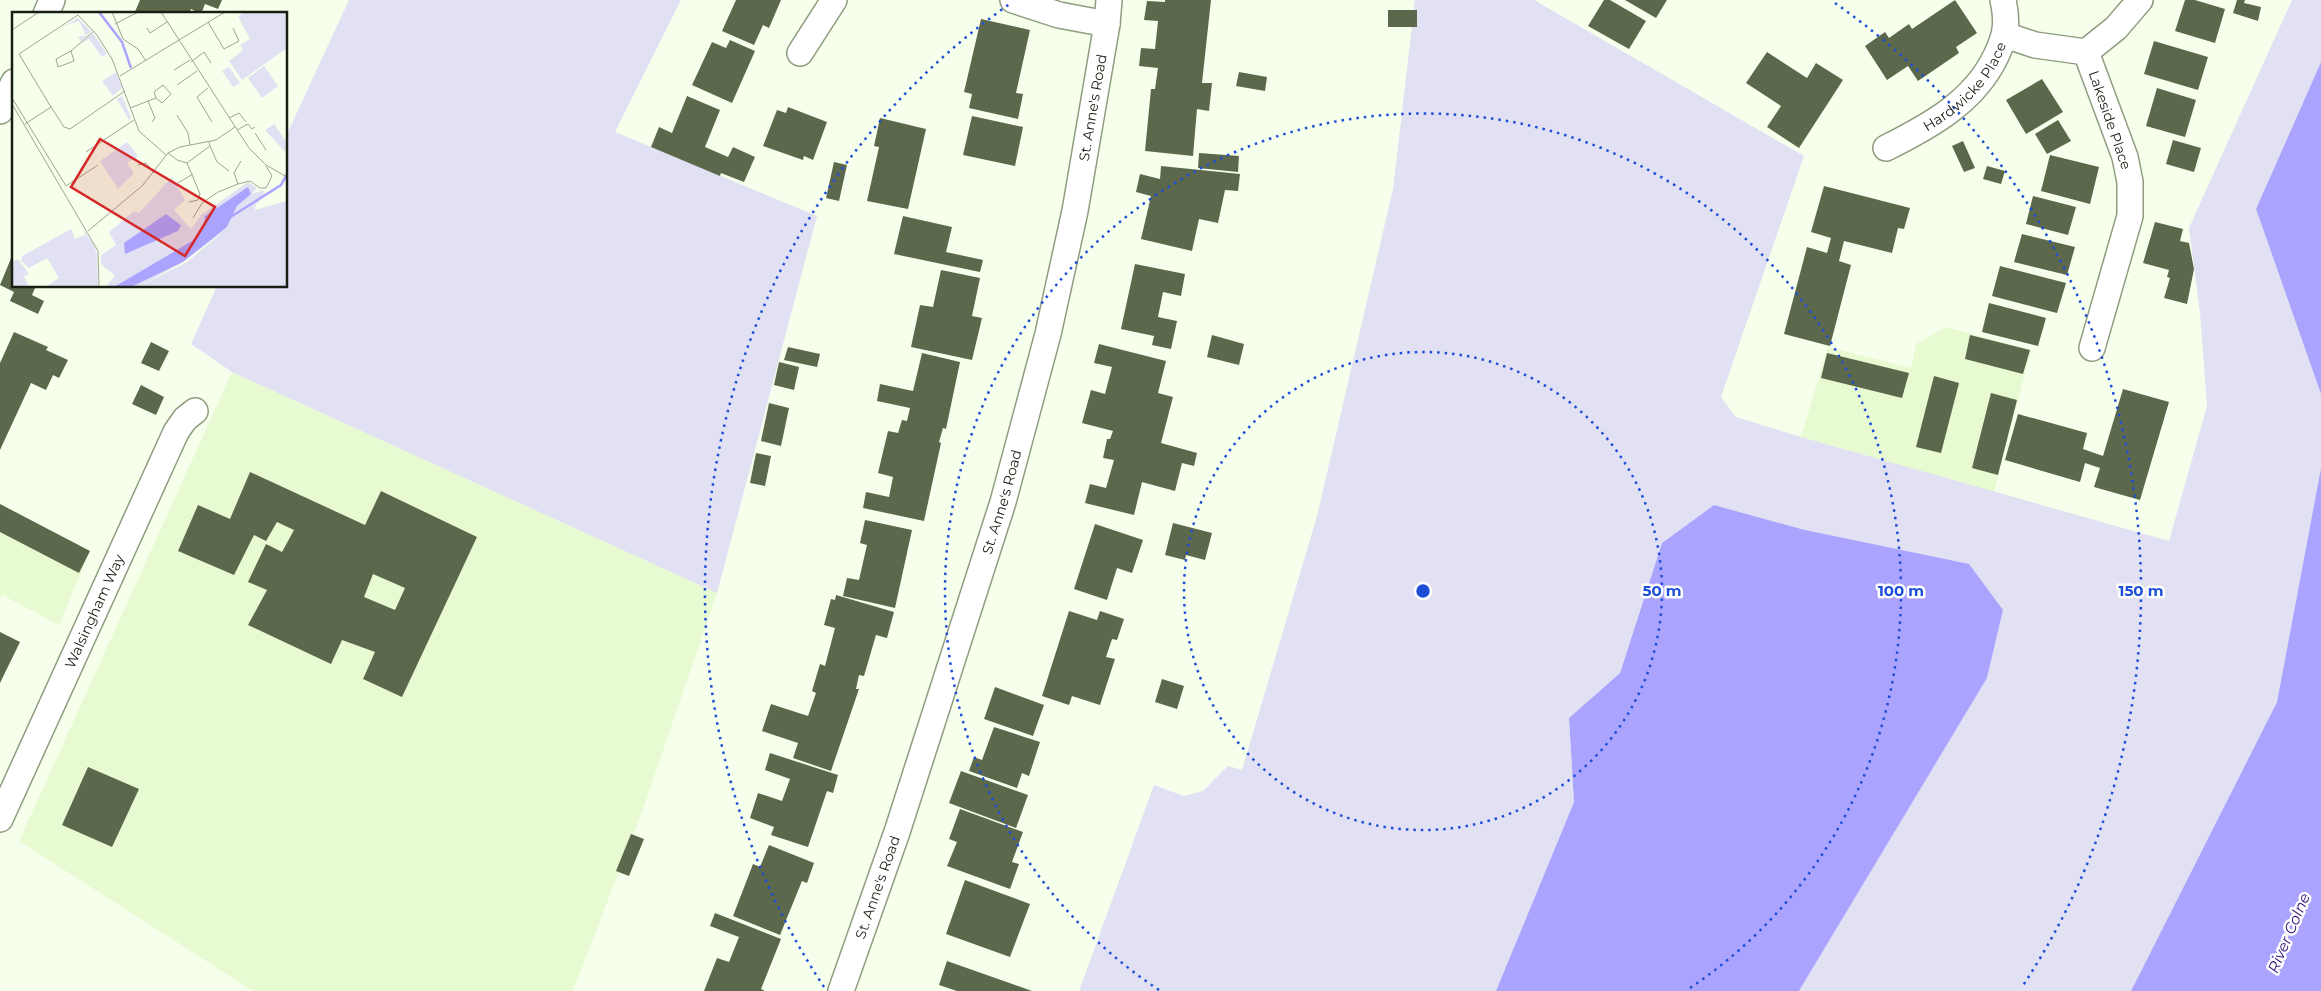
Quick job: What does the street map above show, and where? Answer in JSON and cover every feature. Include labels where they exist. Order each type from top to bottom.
[{"type":"street","points":[[47,12],[52,0]]},
{"type":"street","points":[[800,53],[834,0]]},
{"type":"street","points":[[1013,0],[1059,15],[1107,24]]},
{"type":"street","name":"St. Anne's Road","points":[[841,991],[896,832],[1005,493],[1048,334],[1074,219],[1107,24],[1109,0]]},
{"type":"street","name":"Hardwicke Place","points":[[1886,148],[1943,115],[1973,92],[1989,71],[2005,35],[2003,0]]},
{"type":"street","name":"Lakeside Place","points":[[2092,348],[2130,216],[2130,182],[2125,157],[2086,52],[2116,28],[2140,0]]},
{"type":"street","points":[[2005,35],[2035,45],[2086,52]]},
{"type":"street","points":[[0,111],[12,86]]},
{"type":"street","name":"Walsingham Way","points":[[0,819],[176,432],[185,419],[195,411]]},
{"type":"shaded area","points":[[349,0],[681,0],[615,132],[817,216],[717,593],[232,372],[191,344],[216,288],[288,288],[288,132]]},
{"type":"shaded area","points":[[1415,0],[1534,0],[1804,156],[1721,397],[1736,417],[2169,541],[2207,406],[2200,313],[2189,228],[2292,0],[2321,0],[2321,62],[2256,209],[2321,394],[2321,468],[2277,702],[2131,991],[1799,991],[1987,678],[2003,610],[1805,530],[1714,505],[1662,543],[1620,673],[1569,718],[1574,802],[1496,991],[1079,991],[1154,785],[1184,796],[1203,791],[1228,766],[1242,770],[1317,516],[1393,189]]},
{"type":"shaded area","points":[[1946,327],[2031,350],[1994,492],[1801,437],[1828,347],[1911,368],[1916,344]]},
{"type":"shaded area","points":[[232,372],[717,593],[644,806],[573,991],[253,991],[19,841]]},
{"type":"shaded area","points":[[0,504],[90,551],[59,625],[2,595],[0,599]]},
{"type":"water","points":[[2321,62],[2321,394],[2256,209]]},
{"type":"water","name":"River Colne","points":[[2321,468],[2321,991],[2131,991],[2277,702]]},
{"type":"water","points":[[1714,505],[1805,530],[1969,564],[2003,610],[1987,678],[1799,991],[1496,991],[1574,802],[1569,718],[1620,673],[1662,543]]},
{"type":"building","points":[[140,0],[222,0],[218,9],[205,4],[202,12],[191,9],[190,12],[135,12]]},
{"type":"building","points":[[736,0],[781,0],[769,28],[763,25],[754,45],[722,31]]},
{"type":"building","points":[[1165,0],[1211,0],[1202,83],[1212,83],[1209,111],[1197,109],[1193,156],[1145,151],[1151,89],[1155,89],[1158,68],[1139,66],[1141,48],[1155,49],[1158,21],[1144,20],[1147,1],[1165,2]]},
{"type":"building","points":[[1604,0],[1610,0],[1646,21],[1629,49],[1588,26]]},
{"type":"building","points":[[1625,0],[1667,0],[1656,18]]},
{"type":"building","points":[[1955,0],[1977,33],[1956,47],[1959,53],[1918,81],[1908,66],[1887,80],[1865,46],[1885,32],[1889,38],[1909,24],[1912,29]]},
{"type":"building","points":[[2185,0],[2195,0],[2225,9],[2215,43],[2175,31]]},
{"type":"building","points":[[2237,0],[2245,0],[2244,3],[2261,7],[2258,21],[2233,13]]},
{"type":"building","points":[[1388,10],[1417,10],[1417,27],[1388,27]]},
{"type":"building","points":[[981,19],[1030,30],[1016,93],[1023,94],[1018,119],[969,108],[972,94],[964,92]]},
{"type":"building","points":[[730,40],[755,51],[732,103],[692,85],[712,42],[726,48]]},
{"type":"building","points":[[2154,41],[2208,57],[2198,90],[2144,74]]},
{"type":"building","points":[[1767,52],[1807,78],[1816,63],[1843,80],[1799,148],[1767,127],[1781,106],[1746,83]]},
{"type":"building","points":[[1239,72],[1267,77],[1265,91],[1236,86]]},
{"type":"building","points":[[2042,79],[2063,112],[2026,134],[2006,100]]},
{"type":"building","points":[[2157,88],[2196,100],[2185,137],[2146,126]]},
{"type":"building","points":[[687,96],[720,110],[705,147],[728,157],[733,147],[755,157],[744,182],[721,173],[720,176],[651,147],[659,127],[672,133]]},
{"type":"building","points":[[788,107],[827,122],[813,160],[804,156],[803,160],[763,146],[777,110],[786,113]]},
{"type":"building","points":[[972,116],[1023,127],[1015,166],[963,155]]},
{"type":"building","points":[[880,118],[926,129],[908,209],[867,201],[879,147],[874,146]]},
{"type":"building","points":[[2058,120],[2071,141],[2047,154],[2035,134]]},
{"type":"building","points":[[2173,140],[2201,148],[2194,172],[2166,164]]},
{"type":"building","points":[[1963,141],[1975,168],[1964,172],[1952,146]]},
{"type":"building","points":[[1199,153],[1239,156],[1238,172],[1198,168]]},
{"type":"building","points":[[2050,155],[2099,167],[2090,204],[2041,191]]},
{"type":"building","points":[[834,162],[847,165],[839,201],[826,198]]},
{"type":"building","points":[[1161,166],[1240,174],[1238,191],[1225,190],[1218,223],[1199,219],[1192,251],[1141,239],[1151,196],[1136,192],[1140,174],[1160,179]]},
{"type":"building","points":[[1987,166],[2005,171],[2001,184],[1983,179]]},
{"type":"building","points":[[1824,186],[1910,208],[1904,229],[1898,228],[1892,253],[1844,241],[1839,261],[1851,265],[1830,346],[1784,334],[1807,247],[1827,253],[1831,238],[1811,232]]},
{"type":"building","points":[[2033,196],[2076,207],[2068,235],[2026,224]]},
{"type":"building","points":[[903,216],[952,227],[946,252],[983,260],[980,272],[894,254]]},
{"type":"building","points":[[2155,222],[2183,229],[2180,241],[2189,243],[2194,269],[2187,304],[2164,298],[2170,278],[2167,277],[2169,270],[2143,263]]},
{"type":"building","points":[[2022,234],[2075,247],[2067,275],[2014,262]]},
{"type":"building","points":[[12,256],[12,288],[35,288],[32,295],[44,301],[38,314],[10,301],[14,292],[0,285]]},
{"type":"building","points":[[1135,264],[1185,274],[1181,296],[1163,292],[1158,317],[1177,321],[1171,349],[1152,345],[1154,336],[1121,329]]},
{"type":"building","points":[[2000,266],[2066,283],[2057,313],[1992,296]]},
{"type":"building","points":[[941,270],[980,278],[972,316],[982,318],[972,360],[911,347],[920,305],[933,307]]},
{"type":"building","points":[[1989,303],[2046,318],[2038,346],[1982,332]]},
{"type":"building","points":[[14,332],[48,347],[46,350],[68,360],[59,378],[53,375],[46,390],[31,383],[0,450],[0,363]]},
{"type":"building","points":[[1212,335],[1244,344],[1239,365],[1207,357]]},
{"type":"building","points":[[1970,335],[2030,350],[2023,374],[1965,359]]},
{"type":"building","points":[[151,342],[169,351],[159,371],[141,363]]},
{"type":"building","points":[[1099,344],[1166,361],[1158,393],[1173,397],[1161,443],[1197,453],[1194,466],[1182,463],[1175,491],[1142,482],[1134,515],[1085,503],[1090,484],[1106,488],[1114,460],[1103,458],[1107,439],[1110,439],[1113,431],[1082,423],[1091,390],[1105,394],[1112,367],[1094,363]]},
{"type":"building","points":[[788,347],[820,354],[817,367],[784,360]]},
{"type":"building","points":[[922,353],[960,362],[946,429],[943,428],[939,442],[941,443],[924,521],[863,508],[866,492],[889,497],[893,477],[878,473],[888,431],[898,433],[902,420],[907,421],[910,408],[877,401],[880,384],[913,391]]},
{"type":"building","points":[[1827,353],[1909,373],[1902,398],[1821,378]]},
{"type":"building","points":[[779,362],[799,367],[794,390],[774,385]]},
{"type":"building","points":[[1934,376],[1959,383],[1941,453],[1916,447]]},
{"type":"building","points":[[141,385],[164,397],[156,415],[132,404]]},
{"type":"building","points":[[2123,389],[2169,402],[2140,500],[2094,487],[2100,468],[2085,463],[2080,482],[2005,460],[2018,414],[2087,433],[2083,449],[2103,456]]},
{"type":"building","points":[[1991,393],[2017,400],[1998,475],[1972,468]]},
{"type":"building","points":[[769,403],[789,408],[781,446],[761,441]]},
{"type":"building","points":[[756,453],[771,456],[765,486],[750,483]]},
{"type":"building","points":[[250,472],[365,525],[381,491],[477,537],[402,697],[363,679],[375,652],[342,640],[331,664],[248,625],[267,590],[248,582],[266,544],[282,552],[294,530],[277,522],[266,541],[254,535],[234,575],[178,551],[198,505],[230,519]],"holes":[[[373,574],[405,588],[395,610],[364,597]]]},
{"type":"building","points":[[0,504],[90,551],[79,573],[0,532]]},
{"type":"building","points":[[865,520],[912,530],[895,608],[843,596],[847,578],[859,580],[867,545],[860,543]]},
{"type":"building","points":[[1173,523],[1212,533],[1205,560],[1186,555],[1185,560],[1165,555]]},
{"type":"building","points":[[1095,524],[1143,540],[1132,573],[1117,568],[1107,600],[1074,589]]},
{"type":"building","points":[[836,595],[894,612],[887,638],[876,635],[864,676],[859,675],[856,689],[859,689],[831,771],[793,758],[798,743],[762,731],[771,704],[808,716],[816,693],[812,691],[820,664],[825,666],[835,628],[824,625],[831,599],[835,600]]},
{"type":"building","points":[[1069,611],[1097,620],[1100,611],[1124,619],[1117,640],[1112,639],[1106,657],[1115,659],[1100,705],[1072,696],[1069,705],[1042,696]]},
{"type":"building","points":[[0,632],[20,642],[0,683]]},
{"type":"building","points":[[1162,679],[1184,686],[1177,709],[1155,702]]},
{"type":"building","points":[[995,687],[1044,705],[1033,736],[984,719]]},
{"type":"building","points":[[994,727],[1040,742],[1029,776],[1022,773],[1017,788],[969,771],[974,757],[982,760]]},
{"type":"building","points":[[770,753],[838,775],[833,793],[827,791],[808,847],[771,835],[774,827],[750,818],[758,793],[782,801],[790,779],[765,770]]},
{"type":"building","points":[[88,767],[139,789],[112,847],[62,825]]},
{"type":"building","points":[[961,771],[1028,795],[1016,828],[949,803]]},
{"type":"building","points":[[960,809],[1023,832],[1012,862],[1019,864],[1010,889],[947,866],[957,842],[949,839]]},
{"type":"building","points":[[631,834],[644,839],[629,876],[616,871]]},
{"type":"building","points":[[769,845],[814,863],[807,883],[802,881],[780,935],[733,916],[753,864],[760,867]]},
{"type":"building","points":[[965,880],[1030,904],[1010,957],[946,934]]},
{"type":"building","points":[[715,913],[781,939],[761,989],[765,991],[704,991],[717,958],[729,962],[739,937],[710,926]]},
{"type":"building","points":[[947,961],[1032,991],[957,991],[939,985]]}]
